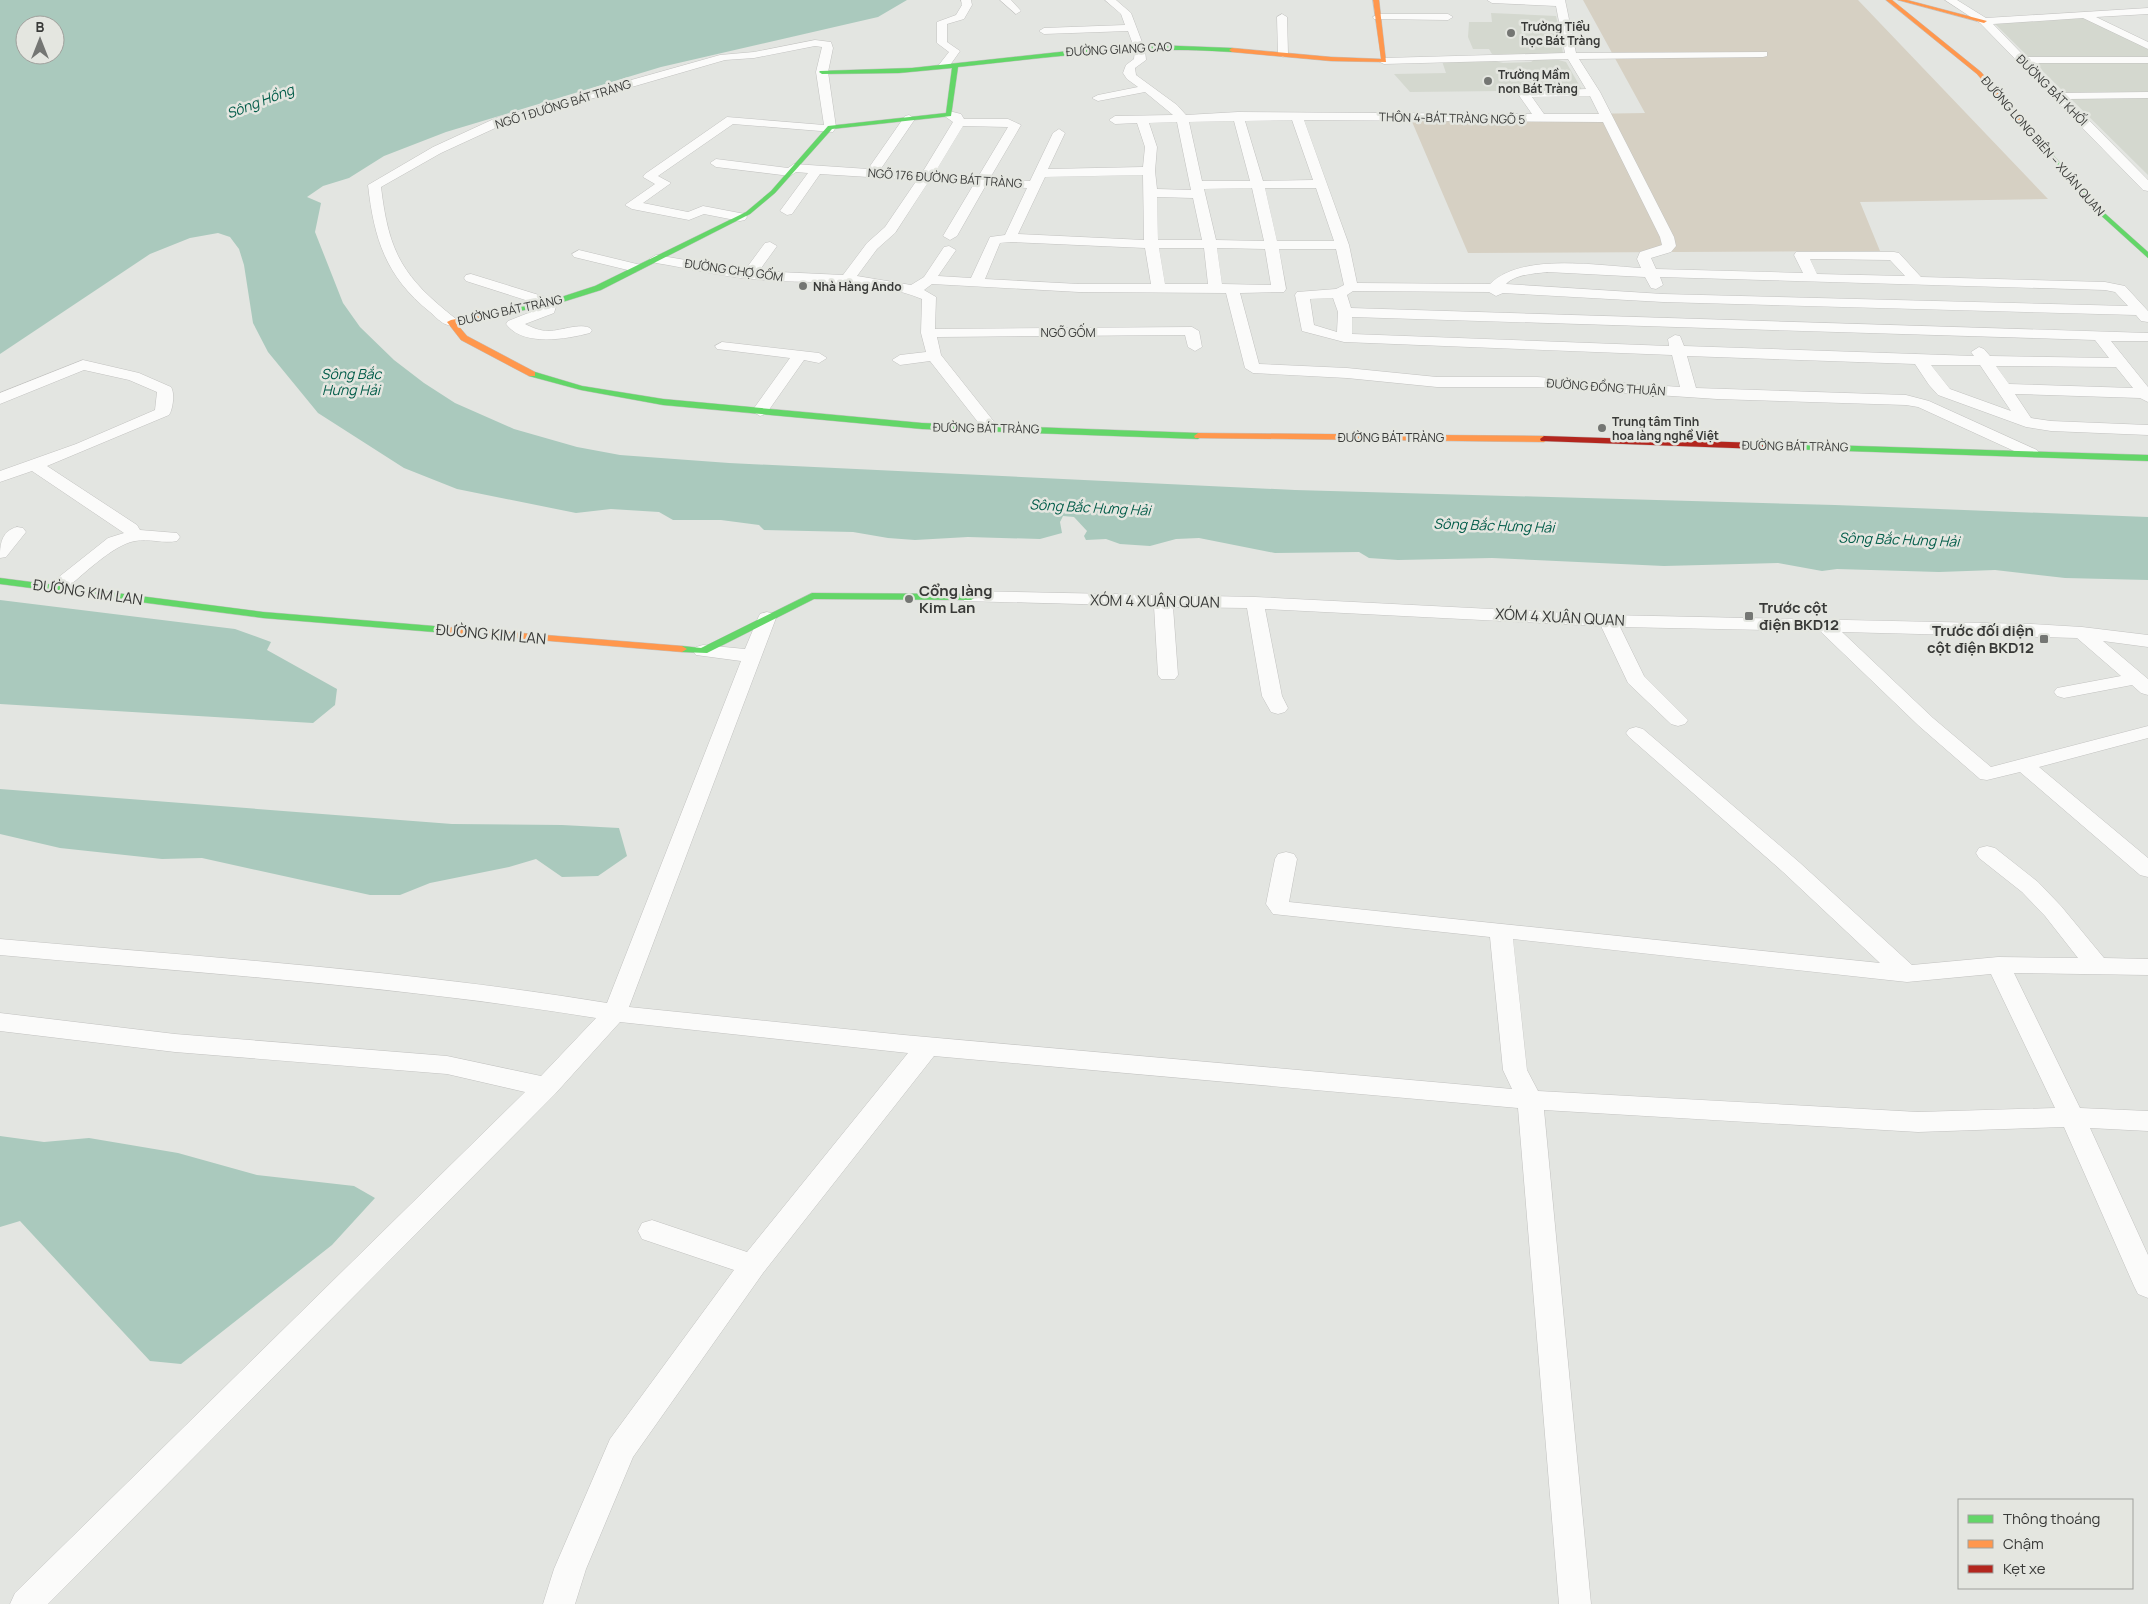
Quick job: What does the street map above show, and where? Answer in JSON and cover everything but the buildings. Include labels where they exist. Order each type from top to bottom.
[{"type":"street","points":[[846,281],[872,246],[890,230],[926,177],[954,118],[949,66],[955,51],[942,43],[942,22],[960,17],[967,5],[966,0]]},
{"type":"street","points":[[1005,0],[1016,11]]},
{"type":"street","points":[[1111,1],[1124,0]]},
{"type":"street","points":[[1376,0],[1378,28],[1384,61],[1570,56],[1763,54]]},
{"type":"street","points":[[1492,0],[1560,2],[1570,56],[1594,92],[1667,237],[1669,246],[1666,249],[1645,256],[1644,259],[1662,298],[1689,392]]},
{"type":"street","name":"ĐƯỜNG LONG BIÊN – XUÂN QUAN","points":[[1889,0],[1958,50],[2005,100],[2041,146],[2098,210],[2148,256]]},
{"type":"street","points":[[1901,0],[1984,21],[2148,11]]},
{"type":"street","name":"ĐƯỜNG BÁT KHỐI","points":[[1950,0],[1984,21],[2148,188]]},
{"type":"street","points":[[1111,1],[1126,13],[1138,46],[1140,60],[1130,67],[1129,73],[1134,82],[1173,107],[1182,118],[1191,166],[1210,245],[1216,289]]},
{"type":"street","points":[[2084,15],[2148,46]]},
{"type":"street","points":[[1282,17],[1283,54]]},
{"type":"street","points":[[1378,17],[1448,17]]},
{"type":"street","points":[[1970,33],[1984,21]]},
{"type":"street","points":[[1044,31],[1132,28]]},
{"type":"street","name":"NGÕ 1 ĐƯỜNG BÁT TRÀNG","points":[[451,322],[422,299],[388,256],[376,209],[374,185],[437,150],[500,121],[724,57],[754,55],[822,42],[827,44],[828,48],[822,72]]},
{"type":"street","name":"ĐƯỜNG GIANG CAO","points":[[822,72],[949,66],[1006,56],[1138,46],[1202,46],[1356,62],[1384,61]]},
{"type":"street","points":[[2023,60],[2148,60]]},
{"type":"street","points":[[822,72],[829,128]]},
{"type":"street","points":[[1098,98],[1145,89]]},
{"type":"street","points":[[1540,119],[1524,94],[1594,92]]},
{"type":"street","points":[[2059,96],[2148,96]]},
{"type":"street","points":[[1238,116],[1259,184],[1273,246],[1279,289]]},
{"type":"street","name":"THÔN 4-BÁT TRÀNG NGÕ 5","points":[[1115,120],[1238,116],[1607,118]]},
{"type":"street","points":[[1296,116],[1342,245],[1345,290],[1344,338]]},
{"type":"street","points":[[740,217],[703,210],[689,216],[632,205],[665,183],[649,177],[732,120],[829,128],[909,119],[954,118],[1015,125],[950,236]]},
{"type":"street","points":[[872,173],[909,119]]},
{"type":"street","points":[[1142,120],[1151,146],[1149,170],[1151,244],[1159,288]]},
{"type":"street","name":"ĐƯỜNG BÁT TRÀNG","points":[[829,128],[773,192],[740,217],[598,288],[549,304],[451,322],[464,338],[502,360],[536,376],[581,388],[663,402],[922,426],[1227,437],[1490,437],[2148,458]]},
{"type":"street","points":[[1010,238],[1059,133]]},
{"type":"street","points":[[2123,162],[2140,162]]},
{"type":"street","name":"NGÕ 176 ĐƯỜNG BÁT TRÀNG","points":[[716,163],[792,170],[872,173],[983,181],[1038,179],[1149,170]]},
{"type":"street","points":[[786,211],[817,170]]},
{"type":"street","points":[[1151,193],[1259,184],[1319,184]]},
{"type":"street","points":[[976,283],[995,240],[1010,238],[1151,244],[1342,245]]},
{"type":"street","points":[[749,275],[770,246]]},
{"type":"street","points":[[949,250],[928,280],[915,289],[929,297],[928,333],[934,356],[991,428]]},
{"type":"street","points":[[579,254],[636,268]]},
{"type":"street","points":[[1812,277],[1801,255],[1894,256],[1916,280]]},
{"type":"street","name":"ĐƯỜNG CHỢ GỐM","points":[[656,259],[749,275],[846,281],[915,289]]},
{"type":"street","points":[[1494,288],[1505,277],[1534,269],[2105,286],[2120,289],[2144,316]]},
{"type":"street","points":[[471,278],[549,304],[549,310],[513,324],[530,333],[546,337],[585,330]]},
{"type":"street","points":[[928,280],[1078,288],[1279,289],[1302,295],[1345,290],[1494,288],[1662,298],[1954,307],[2144,316]]},
{"type":"street","points":[[1937,281],[1970,332],[1984,361],[2026,422]]},
{"type":"street","points":[[1494,288],[1505,318],[1511,344]]},
{"type":"street","name":"ĐƯỜNG ĐỒNG THUẬN","points":[[1232,289],[1253,368],[1347,373],[1437,382],[1537,382],[1689,392],[1917,402],[2031,453]]},
{"type":"street","points":[[1302,295],[1307,328],[1344,338],[1920,360],[2121,363]]},
{"type":"street","points":[[1345,312],[2148,337]]},
{"type":"street","name":"NGÕ GỐM","points":[[928,333],[1192,331],[1195,348]]},
{"type":"street","points":[[2099,336],[2146,395]]},
{"type":"street","points":[[722,346],[819,358]]},
{"type":"street","points":[[760,411],[800,355]]},
{"type":"street","points":[[900,360],[934,356]]},
{"type":"street","points":[[1920,360],[1934,382],[1944,392],[2026,422],[2051,426],[2148,430]]},
{"type":"street","points":[[0,399],[83,365],[134,376],[165,390],[163,412],[36,466],[0,476]]},
{"type":"street","points":[[2003,389],[2146,395]]},
{"type":"street","points":[[36,466],[131,529],[134,535]]},
{"type":"street","points":[[0,553],[17,532]]},
{"type":"street","points":[[56,588],[114,542],[134,535],[171,537]]},
{"type":"street","name":"ĐƯỜNG KIM LAN","points":[[0,580],[263,615],[703,651]]},
{"type":"street","points":[[703,651],[812,596],[971,597]]},
{"type":"street","name":"XÓM 4 XUÂN QUAN","points":[[971,597],[1255,603],[1608,620],[2082,633],[2148,641]]},
{"type":"street","points":[[1163,601],[1168,675]]},
{"type":"street","points":[[1255,603],[1272,696],[1278,708]]},
{"type":"street","points":[[26,1604],[114,1514],[546,1087],[615,1013],[767,618]]},
{"type":"street","points":[[1608,620],[1635,678],[1678,720]]},
{"type":"street","points":[[1825,626],[1926,722],[1987,774],[2148,732]]},
{"type":"street","points":[[2082,633],[2142,684]]},
{"type":"street","points":[[703,651],[753,656]]},
{"type":"street","points":[[2064,692],[2142,684]]},
{"type":"street","points":[[1636,733],[1790,867],[1907,974]]},
{"type":"street","points":[[2023,764],[2148,870]]},
{"type":"street","points":[[1987,853],[2030,887],[2053,911],[2097,966]]},
{"type":"street","points":[[1286,859],[1277,904],[1281,909],[1501,930],[1907,974],[1998,965],[2148,967]]},
{"type":"street","points":[[1501,930],[1515,1070],[1530,1100],[1575,1604]]},
{"type":"street","points":[[0,947],[310,975],[536,1000],[615,1013],[928,1046],[1530,1100],[1918,1122],[2072,1117],[2148,1121]]},
{"type":"street","points":[[1998,965],[2072,1117],[2148,1286]]},
{"type":"street","points":[[0,1022],[175,1043],[446,1065],[546,1087]]},
{"type":"street","points":[[559,1604],[570,1568],[621,1449],[753,1265],[928,1046]]},
{"type":"street","points":[[652,1231],[753,1265]]},
{"type":"shaded area","points":[[1583,0],[1858,0],[2048,199],[1860,202],[1880,251],[1468,253],[1410,117],[1645,113]]},
{"type":"shaded area","name":"Trường Tiểu học Bát Tràng","points":[[1491,13],[1556,16],[1559,29],[1553,30],[1554,35],[1560,37],[1563,53],[1503,56],[1492,54],[1489,49],[1473,49],[1468,37],[1469,22],[1492,22]]},
{"type":"shaded area","points":[[2088,17],[2148,44],[2148,175],[1992,21]]},
{"type":"shaded area","name":"Trường Mầm non Bát Tràng","points":[[1551,58],[1566,62],[1582,90],[1410,92],[1394,74],[1446,73],[1442,61],[1491,60],[1503,63],[1531,62],[1535,59]]},
{"type":"water","points":[[0,0],[907,0],[878,17],[661,67],[446,132],[384,156],[349,178],[323,186],[307,197],[321,203],[315,232],[343,303],[360,327],[394,360],[424,383],[455,403],[514,429],[577,447],[620,455],[729,463],[1295,490],[1835,505],[2148,517],[2148,580],[2065,578],[1995,570],[1939,572],[1837,569],[1822,571],[1778,563],[1664,566],[1492,558],[1398,560],[1369,558],[1359,552],[1275,553],[1199,538],[1176,539],[1150,546],[1120,544],[1106,539],[1086,540],[1084,536],[1087,531],[1074,517],[1063,516],[1060,522],[1062,533],[1040,539],[968,537],[915,540],[853,532],[764,530],[759,525],[721,520],[673,520],[659,512],[611,509],[576,513],[457,489],[404,468],[318,413],[268,352],[253,323],[244,265],[239,249],[230,237],[218,233],[190,238],[150,254],[0,354]]},
{"type":"water","points":[[0,600],[235,629],[271,642],[267,650],[337,689],[335,705],[313,723],[0,704]]},
{"type":"water","points":[[0,789],[452,824],[562,825],[619,828],[627,856],[598,876],[562,877],[536,859],[509,867],[430,883],[400,895],[370,895],[202,858],[162,859],[60,848],[0,834]]},
{"type":"water","points":[[0,1136],[44,1142],[89,1138],[178,1153],[257,1175],[354,1186],[375,1198],[332,1245],[181,1364],[150,1361],[20,1221],[0,1227]]},
{"type":"traffic: fast","points":[[822,72],[912,70],[1116,49],[1193,47],[1232,50]]},
{"type":"traffic: fast","points":[[503,312],[550,303],[598,288],[748,213],[773,192],[830,127],[949,115],[955,66]]},
{"type":"traffic: fast","points":[[2046,150],[2098,210],[2148,256]]},
{"type":"traffic: fast","points":[[532,374],[581,388],[663,402],[922,426],[1198,436]]},
{"type":"traffic: fast","points":[[1760,446],[2148,458]]},
{"type":"traffic: fast","points":[[0,581],[263,615],[446,630]]},
{"type":"traffic: fast","points":[[682,649],[703,651],[812,596],[971,597]]},
{"type":"traffic: slow","points":[[1232,50],[1331,59],[1384,61],[1376,0]]},
{"type":"traffic: slow","points":[[1889,0],[1979,73],[2046,150]]},
{"type":"traffic: slow","points":[[1901,0],[1984,21]]},
{"type":"traffic: slow","points":[[503,312],[451,322],[464,338],[532,374]]},
{"type":"traffic: slow","points":[[1198,436],[1544,439]]},
{"type":"traffic: slow","points":[[446,630],[682,649]]},
{"type":"traffic: jam","points":[[1544,439],[1760,446]]},
{"type":"place","name":"Trường Tiểu học Bát Tràng","points":[[1511,33]]},
{"type":"place","name":"Trường Mầm non Bát Tràng","points":[[1488,81]]},
{"type":"place","name":"Nhà Hàng Ando","points":[[803,286]]},
{"type":"place","name":"Trung tâm Tinh hoa làng nghề Việt","points":[[1602,428]]},
{"type":"place","name":"Cổng làng Kim Lan","points":[[909,599]]},
{"type":"place","name":"Trước cột điện BKD12","points":[[1749,616]]},
{"type":"place","name":"Trước đối diện cột điện BKD12","points":[[2044,639]]},
{"type":"water label","name":"Sông Hồng","points":[[260,101]]},
{"type":"water label","name":"Sông Bắc Hưng Hải","points":[[351,382]]},
{"type":"water label","name":"Sông Bắc Hưng Hải","points":[[1090,507]]},
{"type":"water label","name":"Sông Bắc Hưng Hải","points":[[1494,525]]},
{"type":"water label","name":"Sông Bắc Hưng Hải","points":[[1899,539]]}]
